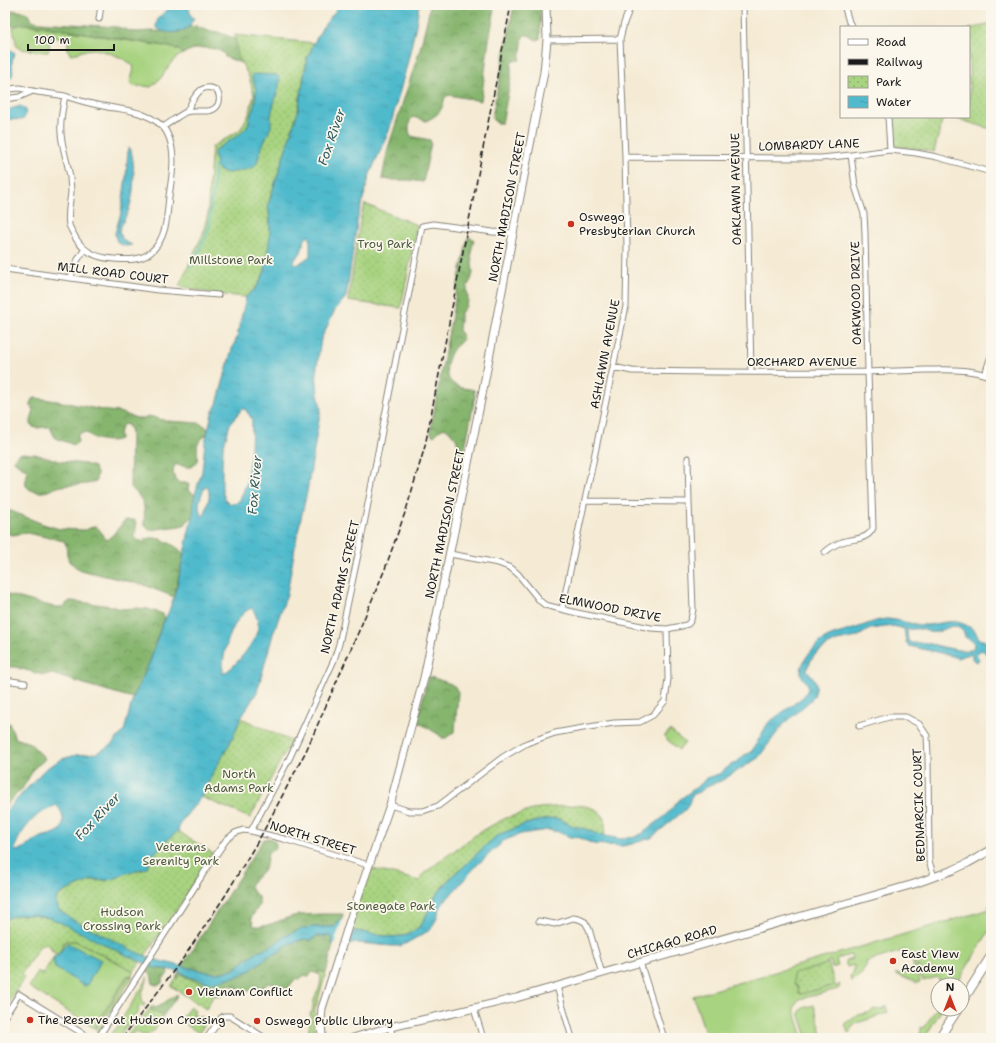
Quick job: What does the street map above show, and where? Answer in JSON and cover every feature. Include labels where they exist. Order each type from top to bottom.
[{"type":"main road","points":[[970,989],[991,956]]},
{"type":"main road","points":[[939,1038],[953,1017]]},
{"type":"street","points":[[99,19],[101,5]]},
{"type":"street","name":"NORTH MADISON STREET","points":[[322,1038],[322,1008],[368,865],[390,805],[424,678],[481,400],[544,72],[547,40],[546,5]]},
{"type":"street","name":"ASHLAWN AVENUE","points":[[562,609],[626,306],[627,248],[625,157],[620,39],[630,5]]},
{"type":"street","name":"OAKLAWN AVENUE","points":[[743,5],[751,372]]},
{"type":"street","points":[[844,5],[851,26]]},
{"type":"street","points":[[547,40],[620,39]]},
{"type":"street","points":[[163,127],[187,111],[202,88],[212,87],[216,90],[219,96],[219,102],[212,110],[206,112],[187,111]]},
{"type":"street","points":[[5,90],[20,88],[65,96],[102,106],[129,110],[144,114],[163,127],[171,144],[173,154],[166,225],[162,238],[157,246],[150,253],[141,258],[125,260],[96,256],[84,250],[76,240],[69,225],[71,191],[60,126],[65,96]]},
{"type":"street","points":[[5,99],[19,97],[33,91]]},
{"type":"street","points":[[888,118],[890,150]]},
{"type":"street","name":"LOMBARDY LANE","points":[[625,157],[821,158],[890,150],[937,157],[991,172]]},
{"type":"street","name":"OAKWOOD DRIVE","points":[[825,552],[840,542],[859,539],[868,535],[873,528],[864,214],[855,186],[851,155]]},
{"type":"street","name":"NORTH ADAMS STREET","points":[[251,831],[290,757],[334,660],[339,644],[359,550],[422,226],[433,224],[493,232],[513,233]]},
{"type":"street","points":[[71,278],[74,266],[84,250]]},
{"type":"street","name":"MILL ROAD COURT","points":[[5,269],[158,290],[218,295]]},
{"type":"street","points":[[985,374],[991,356]]},
{"type":"street","name":"ORCHARD AVENUE","points":[[613,367],[632,371],[868,372],[949,370],[972,371],[991,377]]},
{"type":"street","name":"ELMWOOD DRIVE","points":[[450,554],[498,563],[511,568],[518,574],[540,601],[545,604],[651,628],[667,629],[688,624],[693,615],[688,458]]},
{"type":"street","points":[[586,501],[689,502]]},
{"type":"street","points":[[390,805],[409,811],[423,811],[438,806],[503,757],[527,743],[555,734],[583,728],[640,722],[653,715],[665,701],[668,679],[667,629]]},
{"type":"street","points":[[5,680],[25,683]]},
{"type":"street","name":"BEDNARCIK COURT","points":[[859,726],[889,718],[906,717],[919,724],[927,736],[929,861],[934,877]]},
{"type":"street","points":[[98,1038],[226,840],[235,833],[243,830],[251,831]]},
{"type":"street","name":"NORTH STREET","points":[[251,831],[368,865]]},
{"type":"street","name":"CHICAGO ROAD","points":[[353,1038],[390,1027],[474,1009],[557,987],[870,896],[934,877],[968,863],[991,850]]},
{"type":"street","points":[[539,921],[555,924],[572,918],[585,922],[589,929],[602,974]]},
{"type":"street","points":[[640,962],[664,1038]]},
{"type":"street","points":[[557,987],[572,1038]]},
{"type":"street","points":[[5,1016],[19,994],[90,1038]]},
{"type":"street","points":[[474,1009],[482,1038]]},
{"type":"street","points":[[208,1038],[221,1018],[226,1015],[266,1038]]},
{"type":"street","points":[[390,1027],[393,1038]]},
{"type":"green space","points":[[430,5],[461,5],[462,7],[466,8],[472,5],[493,5],[494,14],[481,101],[449,95],[445,97],[439,112],[426,121],[413,117],[410,120],[409,126],[411,136],[430,140],[431,143],[423,182],[382,179],[388,148],[420,49]]},
{"type":"green space","points":[[514,5],[541,5],[540,39],[537,40],[529,35],[523,36],[520,60],[513,61],[511,63],[511,78],[502,123],[497,123],[492,117]]},
{"type":"green space","points":[[5,9],[25,12],[32,20],[39,22],[117,27],[134,32],[177,32],[196,26],[205,30],[218,32],[240,41],[244,64],[225,57],[224,53],[209,48],[193,49],[183,54],[177,49],[165,46],[41,26],[23,24],[5,26]]},
{"type":"green space","points":[[23,24],[165,46],[181,51],[183,54],[173,60],[160,78],[151,87],[135,87],[130,82],[133,66],[121,58],[107,52],[92,49],[70,54],[68,50],[68,41],[59,37],[50,39],[48,52],[21,49],[17,47],[13,28],[17,25]]},
{"type":"green space","points":[[991,24],[991,129],[954,118],[970,118],[970,29]]},
{"type":"green space","name":"Millstone Park","points":[[235,35],[314,43],[307,58],[298,111],[268,205],[270,236],[268,258],[262,278],[252,292],[246,297],[215,294],[179,286],[203,234],[208,213],[212,147],[240,130],[249,114],[254,95],[249,77],[238,56]]},
{"type":"green space","points":[[893,118],[943,118],[934,152],[898,147],[893,141]]},
{"type":"green space","name":"Troy Park","points":[[365,204],[417,225],[401,308],[348,301],[361,216]]},
{"type":"green space","points":[[468,237],[474,239],[471,252],[473,273],[467,287],[468,301],[460,316],[459,330],[463,339],[451,352],[447,362],[447,373],[451,382],[460,387],[474,390],[475,396],[462,464],[458,463],[458,446],[455,437],[449,430],[445,428],[440,430],[434,436],[430,432]]},
{"type":"green space","points":[[36,398],[119,412],[141,419],[149,416],[167,421],[199,423],[205,426],[208,429],[207,434],[198,444],[196,463],[191,467],[175,465],[173,470],[174,477],[177,481],[179,483],[189,484],[188,490],[195,495],[193,518],[187,521],[185,525],[149,530],[144,525],[143,502],[130,486],[131,435],[128,425],[124,424],[120,429],[120,439],[111,441],[103,440],[97,439],[86,433],[81,433],[78,434],[78,442],[74,445],[55,438],[50,427],[33,427],[31,422],[33,412],[31,403],[32,399]]},
{"type":"green space","points":[[18,454],[35,454],[60,461],[85,464],[94,467],[97,473],[96,481],[93,483],[57,487],[45,492],[32,490],[26,485],[27,469],[14,461]]},
{"type":"green space","points":[[5,511],[11,511],[60,529],[84,530],[96,526],[104,538],[108,540],[123,522],[126,520],[135,520],[136,540],[142,541],[151,538],[160,539],[173,545],[184,554],[174,597],[144,585],[80,570],[70,561],[64,541],[27,533],[12,535],[5,533]]},
{"type":"green space","points":[[5,594],[54,607],[62,607],[72,601],[112,606],[121,609],[148,609],[163,614],[165,619],[150,661],[133,698],[52,674],[43,675],[15,667],[5,667]]},
{"type":"green space","points":[[428,676],[451,684],[458,692],[455,731],[446,738],[442,738],[418,722]]},
{"type":"green space","name":"North Adams Park","points":[[241,718],[291,741],[250,818],[201,797],[230,743]]},
{"type":"green space","points":[[5,721],[9,723],[15,738],[30,743],[45,758],[35,767],[21,791],[15,795],[5,807]]},
{"type":"green space","points":[[670,730],[685,743],[679,750],[664,737]]},
{"type":"green space","name":"Stonegate Park","points":[[576,805],[592,808],[602,815],[605,821],[604,836],[554,818],[523,825],[498,835],[454,874],[442,887],[423,922],[409,934],[392,937],[383,936],[352,930],[350,927],[369,868],[420,881],[422,875],[444,858],[481,831],[506,818],[539,808]]},
{"type":"green space","name":"Hudson Crossing Park","points":[[178,831],[212,853],[171,919],[134,971],[76,941],[65,941],[58,954],[51,950],[52,948],[46,944],[44,946],[41,944],[21,975],[24,978],[8,1004],[5,1003],[5,920],[19,915],[31,915],[64,892],[92,880],[114,879],[126,873],[143,870],[149,863],[151,857]]},
{"type":"green space","points":[[269,838],[274,841],[276,847],[268,853],[265,867],[254,880],[250,888],[259,898],[259,906],[251,918],[254,926],[271,924],[299,915],[343,914],[342,919],[340,919],[334,927],[311,927],[283,937],[272,946],[258,951],[233,970],[217,973],[182,966],[263,840]]},
{"type":"green space","points":[[988,906],[991,907],[991,928],[961,977],[930,977],[930,979],[923,981],[917,962],[907,955],[905,950],[866,962],[867,966],[864,968],[862,974],[851,981],[850,976],[853,974],[854,965],[847,967],[845,961],[852,959],[850,955],[836,959],[838,966],[832,968],[830,960],[828,963],[819,967],[794,973],[795,985],[798,987],[799,993],[801,994],[835,985],[836,987],[839,984],[840,986],[838,989],[800,999],[796,1003],[794,1009],[802,1034],[797,1038],[707,1038],[693,996],[990,909]]},
{"type":"green space","points":[[317,936],[331,937],[333,945],[326,973],[319,971],[318,974],[312,972],[309,977],[304,975],[299,981],[296,978],[288,989],[280,985],[267,983],[264,987],[244,992],[231,985],[222,989],[222,996],[216,996],[212,993],[180,985],[177,980],[179,972],[185,974],[238,976],[249,971],[269,956],[280,952],[283,947],[303,939],[311,940]]},
{"type":"green space","points":[[65,941],[76,941],[134,971],[132,975],[127,976],[94,1028],[29,987],[38,972],[42,975],[56,953],[58,954]]},
{"type":"green space","points":[[912,962],[914,962],[918,971],[920,982],[917,983],[895,974],[911,970],[914,966]]},
{"type":"green space","points":[[828,963],[835,985],[801,994],[799,993],[798,987],[794,983],[794,973],[819,967]]},
{"type":"green space","points":[[149,965],[155,968],[167,970],[168,974],[161,984],[153,984],[151,975],[145,970]]},
{"type":"green space","points":[[319,970],[326,973],[315,1010],[314,1038],[300,1038],[308,1033],[311,1017],[310,1013],[312,1012],[315,996],[320,986],[321,976],[318,974]]},
{"type":"green space","points":[[180,974],[216,991],[206,1009],[171,986]]},
{"type":"green space","points":[[133,976],[98,1031],[95,1029],[128,977]]},
{"type":"green space","points":[[147,977],[147,981],[142,994],[145,1005],[142,1007],[139,1006],[139,1011],[117,1038],[108,1038],[113,1030],[115,1030],[146,981]]},
{"type":"green space","points":[[177,994],[178,995],[163,1016],[150,1009],[151,1007],[158,1007]]},
{"type":"green space","points":[[814,1005],[823,1038],[816,1038],[806,1034],[799,1013],[803,1008]]},
{"type":"green space","points":[[190,1006],[195,1010],[193,1013],[195,1014],[194,1015],[205,1019],[206,1017],[208,1019],[199,1033],[180,1021]]},
{"type":"green space","points":[[886,1006],[888,1013],[857,1023],[852,1027],[850,1033],[848,1033],[845,1023],[853,1019],[855,1016],[870,1012],[874,1009],[882,1010]]},
{"type":"green space","points":[[150,1009],[163,1016],[152,1032],[149,1035],[145,1035],[135,1031],[129,1038],[125,1038]]},
{"type":"green space","points":[[931,1017],[937,1017],[925,1037],[918,1038],[921,1027],[924,1028]]},
{"type":"water","name":"Fox River","points":[[340,5],[419,5],[407,65],[389,131],[370,174],[358,217],[346,297],[335,310],[321,339],[316,373],[321,408],[307,492],[297,536],[287,594],[273,634],[257,692],[241,718],[230,743],[201,797],[181,822],[178,831],[151,857],[147,868],[126,873],[114,879],[92,880],[64,892],[57,897],[56,902],[59,910],[70,918],[138,953],[160,961],[217,973],[233,970],[258,951],[272,946],[283,937],[301,929],[311,927],[334,927],[340,919],[348,921],[352,930],[391,937],[403,936],[420,926],[436,895],[454,874],[498,835],[523,825],[554,818],[597,834],[620,839],[635,837],[643,833],[665,816],[679,800],[702,783],[706,778],[719,774],[752,751],[768,723],[803,697],[808,685],[801,673],[803,663],[819,643],[829,637],[884,619],[924,625],[957,622],[971,628],[975,631],[979,638],[987,642],[991,647],[991,661],[985,652],[981,650],[976,654],[979,659],[977,662],[972,659],[972,655],[970,654],[957,658],[909,646],[906,642],[904,629],[893,626],[870,629],[857,637],[837,641],[814,655],[807,668],[807,671],[813,677],[816,684],[816,691],[812,699],[782,726],[758,758],[721,781],[709,785],[694,794],[685,810],[651,838],[622,846],[593,844],[578,837],[570,837],[559,832],[548,830],[521,834],[503,841],[478,864],[445,901],[440,908],[436,920],[430,930],[405,944],[399,946],[357,943],[335,945],[332,944],[331,937],[317,936],[311,940],[303,939],[283,947],[280,952],[269,956],[249,971],[238,976],[208,982],[192,978],[177,971],[155,968],[50,918],[19,915],[5,920],[5,812],[45,769],[62,759],[76,755],[96,753],[110,746],[124,731],[133,698],[150,661],[161,627],[169,611],[176,590],[193,518],[194,498],[202,471],[205,443],[212,413],[217,404],[232,349],[237,337],[246,297],[257,287],[265,271],[270,235],[268,205],[298,111],[307,58],[322,28]],"holes":[[[308,236],[310,238],[310,256],[297,265],[294,264],[295,259],[301,252]],[[242,409],[245,409],[252,419],[251,452],[247,482],[240,500],[235,504],[229,503],[225,499],[222,490],[223,448],[230,424]],[[207,486],[209,493],[208,504],[205,514],[202,516],[199,509],[200,498],[205,487]],[[252,608],[257,621],[257,632],[245,653],[234,666],[223,674],[226,646],[239,618]],[[953,626],[958,628],[964,633],[965,637],[974,643],[973,649],[957,650],[926,643],[915,643],[908,641],[907,629],[921,629],[929,632],[939,632]],[[56,805],[59,808],[63,819],[61,828],[59,831],[41,837],[24,848],[15,851],[17,841],[20,836],[31,821],[39,814]]]},
{"type":"water","points":[[174,6],[185,6],[189,8],[191,16],[194,18],[190,26],[181,31],[172,33],[159,30],[156,27],[158,18]]},
{"type":"water","points":[[10,50],[15,53],[12,62],[13,74],[8,79],[5,79],[5,54]]},
{"type":"water","points":[[252,75],[277,75],[280,79],[271,116],[271,127],[254,167],[227,173],[220,171],[216,165],[214,154],[215,150],[240,134],[247,127],[255,102],[256,89]]},
{"type":"water","points":[[20,106],[26,110],[25,117],[22,120],[7,119],[7,112],[10,109]]},
{"type":"water","points":[[128,148],[131,150],[134,172],[133,187],[128,212],[119,232],[124,241],[132,245],[126,246],[118,243],[115,233],[121,213]]},
{"type":"water","points":[[67,943],[101,960],[85,986],[55,968],[53,959]]},
{"type":"pier","points":[[343,917],[350,920],[354,928],[348,946],[333,947]]},
{"type":"waterway","points":[[190,267],[193,265],[208,231],[211,216],[211,201],[214,189],[214,170],[216,165]]},
{"type":"railway","points":[[122,1038],[184,957],[225,896],[262,834],[306,751],[385,569],[407,507],[425,446],[511,5]]},
{"type":"place","name":"Oswego Presbyterian Church","points":[[571,224]]},
{"type":"place","name":"East View Academy","points":[[893,961]]},
{"type":"place","name":"Vietnam Conflict","points":[[189,992]]},
{"type":"place","name":"The Reserve at Hudson Crossing","points":[[30,1020]]},
{"type":"place","name":"Oswego Public Library","points":[[257,1021]]},
{"type":"park label","name":"Veterans Serenity Park","points":[[181,854]]}]
